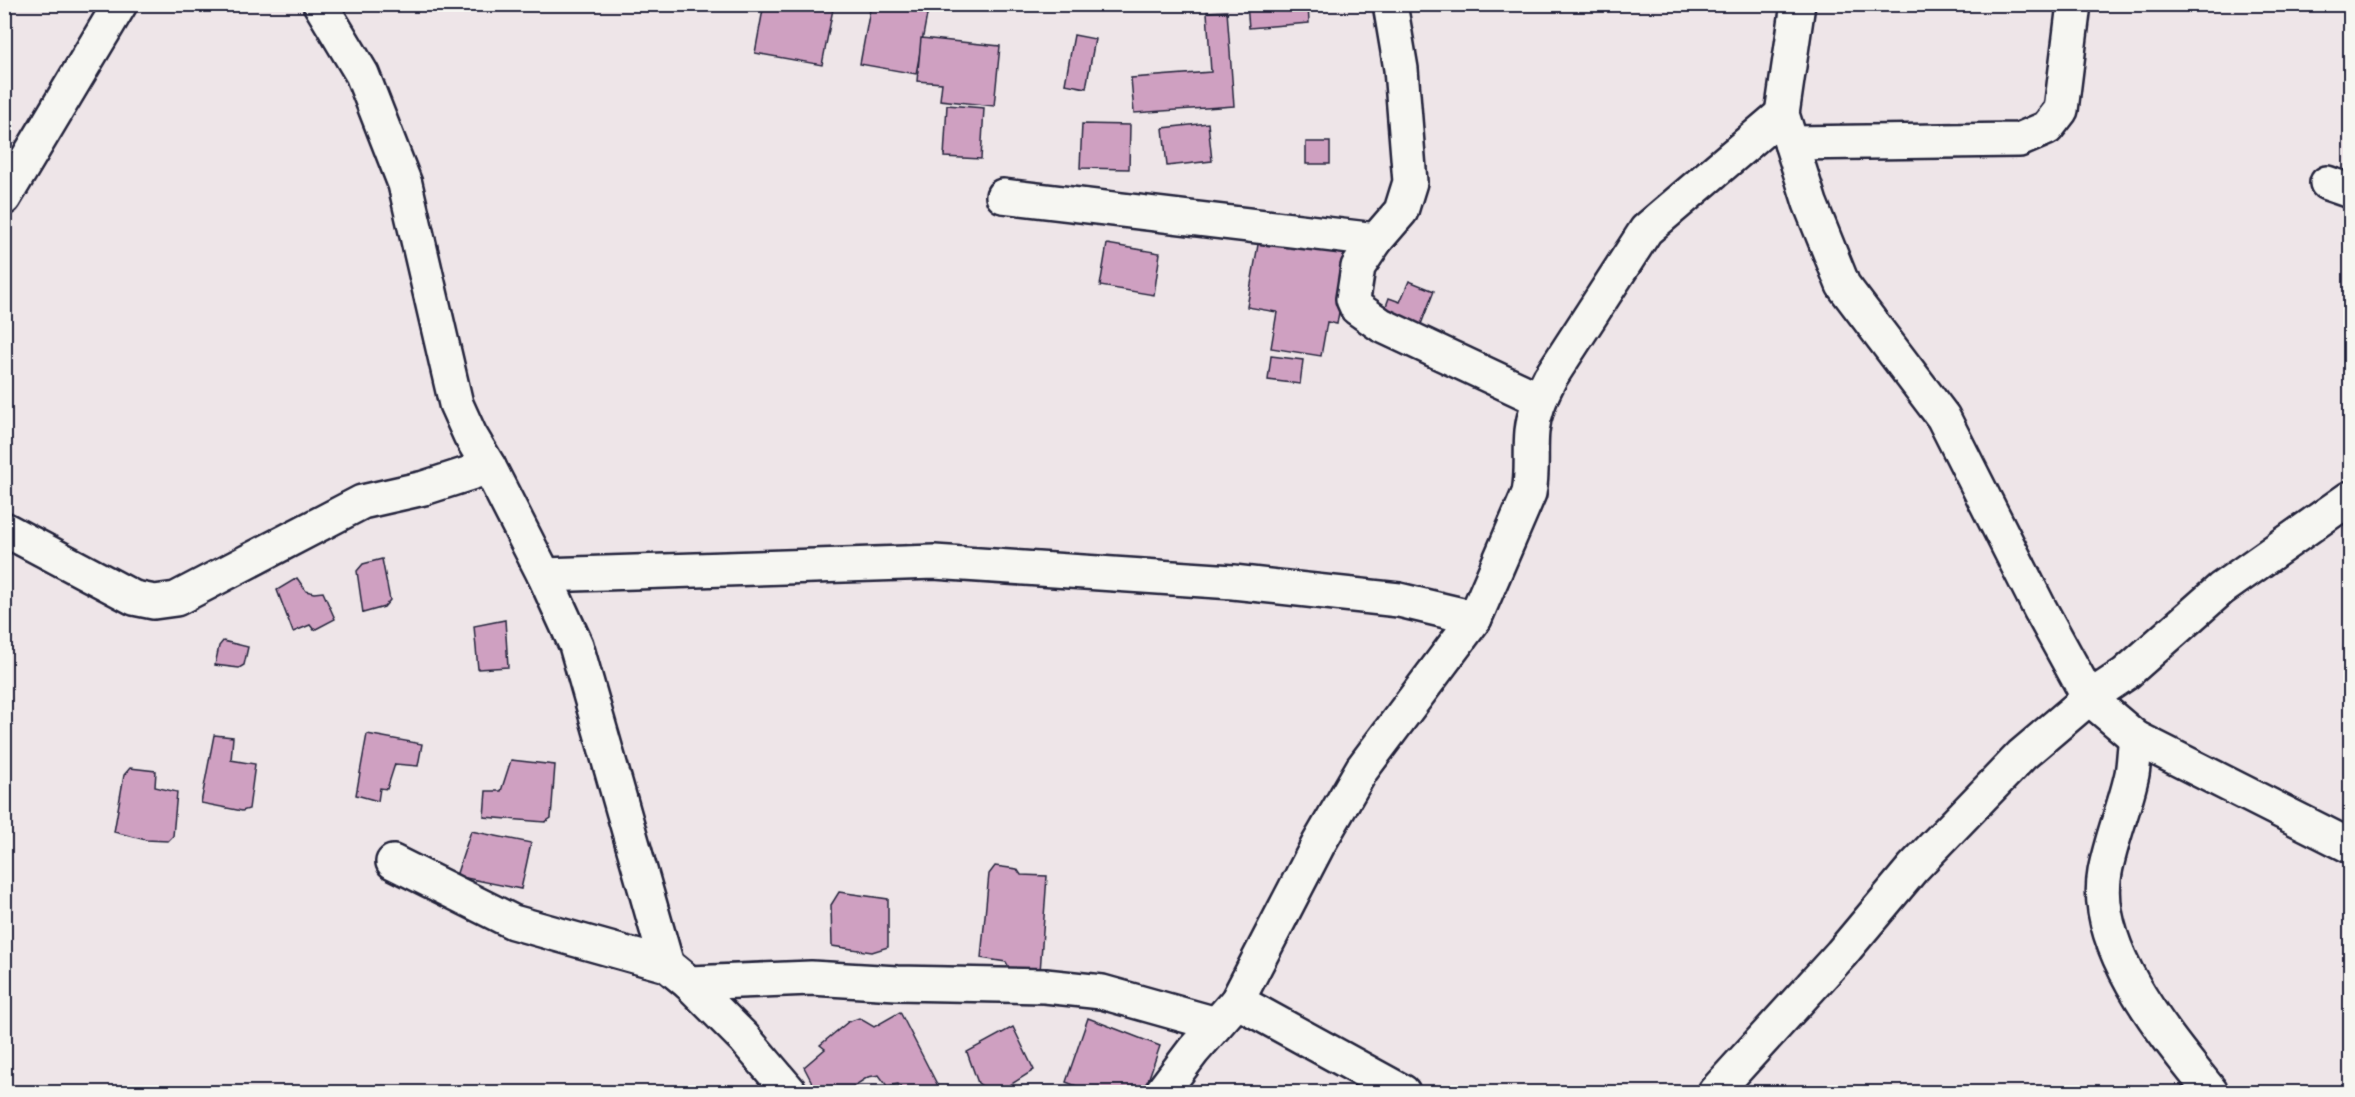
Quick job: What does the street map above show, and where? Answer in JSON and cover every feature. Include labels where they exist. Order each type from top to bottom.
[{"type":"street","points":[[4,198],[120,4]]},
{"type":"street","points":[[320,4],[362,74],[405,184],[456,404],[470,435],[544,574],[576,645],[678,974],[744,1038],[790,1092]]},
{"type":"street","points":[[1390,4],[1401,69],[1410,182],[1401,211],[1376,240],[1358,267],[1353,299],[1357,308],[1381,325],[1539,399]]},
{"type":"street","points":[[1798,4],[1786,128],[1810,203],[1844,285],[1943,417],[2040,609],[2089,698],[2136,738],[2350,846]]},
{"type":"street","points":[[1162,1092],[1227,1012],[1362,769],[1474,618],[1529,492],[1532,474],[1532,432],[1539,399],[1550,378],[1646,230],[1786,128],[2019,140],[2047,128],[2061,110],[2074,4]]},
{"type":"street","points":[[1003,196],[1376,240]]},
{"type":"street","points":[[4,529],[134,598],[154,602],[176,599],[362,502],[423,488],[489,467]]},
{"type":"street","points":[[1714,1092],[1841,954],[1913,868],[2022,755],[2089,698],[2125,674],[2221,590],[2350,498]]},
{"type":"street","points":[[544,574],[934,562],[1233,582],[1400,600],[1474,618]]},
{"type":"street","points":[[2136,738],[2132,775],[2105,871],[2103,890],[2107,922],[2127,973],[2162,1030],[2211,1092]]},
{"type":"street","points":[[393,862],[513,922],[678,974],[897,983],[1045,986],[1227,1012],[1403,1092]]},
{"type":"building","points":[[764,4],[834,4],[822,65],[755,53]]},
{"type":"building","points":[[871,4],[929,4],[916,74],[860,64]]},
{"type":"building","points":[[1247,4],[1308,4],[1309,23],[1249,28]]},
{"type":"building","points":[[1227,11],[1234,106],[1134,113],[1131,78],[1211,72],[1207,12]]},
{"type":"building","points":[[1074,35],[1095,39],[1086,88],[1065,84]]},
{"type":"building","points":[[921,38],[1000,46],[994,106],[940,100],[942,83],[917,81]]},
{"type":"building","points":[[947,105],[984,108],[981,159],[944,157]]},
{"type":"building","points":[[1208,123],[1212,161],[1167,166],[1163,128]]},
{"type":"building","points":[[1082,124],[1130,125],[1129,169],[1080,168]]},
{"type":"building","points":[[1306,142],[1330,142],[1330,164],[1306,164]]},
{"type":"building","points":[[1259,239],[1349,254],[1337,324],[1327,322],[1321,356],[1271,348],[1277,312],[1247,307]]},
{"type":"building","points":[[1107,244],[1160,253],[1154,295],[1100,286]]},
{"type":"building","points":[[1409,281],[1434,291],[1418,332],[1382,317],[1389,298],[1400,302]]},
{"type":"building","points":[[1271,356],[1303,360],[1300,384],[1268,380]]},
{"type":"building","points":[[382,559],[390,600],[384,607],[363,613],[357,571],[363,564]]},
{"type":"building","points":[[297,578],[306,591],[323,592],[335,619],[314,630],[310,625],[293,632],[277,590]]},
{"type":"building","points":[[505,620],[508,667],[478,669],[474,626]]},
{"type":"building","points":[[223,641],[248,647],[244,665],[239,668],[215,665],[219,646]]},
{"type":"building","points":[[367,734],[422,744],[418,766],[395,764],[387,789],[380,788],[378,801],[356,795]]},
{"type":"building","points":[[214,735],[233,737],[231,760],[255,764],[249,809],[242,811],[201,803]]},
{"type":"building","points":[[511,760],[555,765],[551,818],[545,822],[484,817],[486,791],[501,791]]},
{"type":"building","points":[[130,768],[156,771],[155,787],[177,792],[173,836],[168,841],[146,840],[114,832],[124,775]]},
{"type":"building","points":[[471,831],[531,843],[521,889],[456,876]]},
{"type":"building","points":[[995,866],[1017,869],[1021,875],[1047,876],[1040,972],[1011,971],[1006,962],[981,958],[989,874]]},
{"type":"building","points":[[839,892],[888,899],[888,947],[872,952],[832,946],[831,905]]},
{"type":"building","points":[[900,1012],[941,1092],[905,1092],[898,1084],[887,1086],[879,1075],[868,1077],[845,1092],[817,1092],[804,1067],[825,1049],[820,1045],[848,1022],[859,1018],[874,1027]]},
{"type":"building","points":[[1088,1018],[1160,1046],[1144,1092],[1092,1092],[1066,1082]]},
{"type":"building","points":[[1013,1027],[1034,1070],[999,1092],[991,1092],[978,1083],[967,1052]]}]
